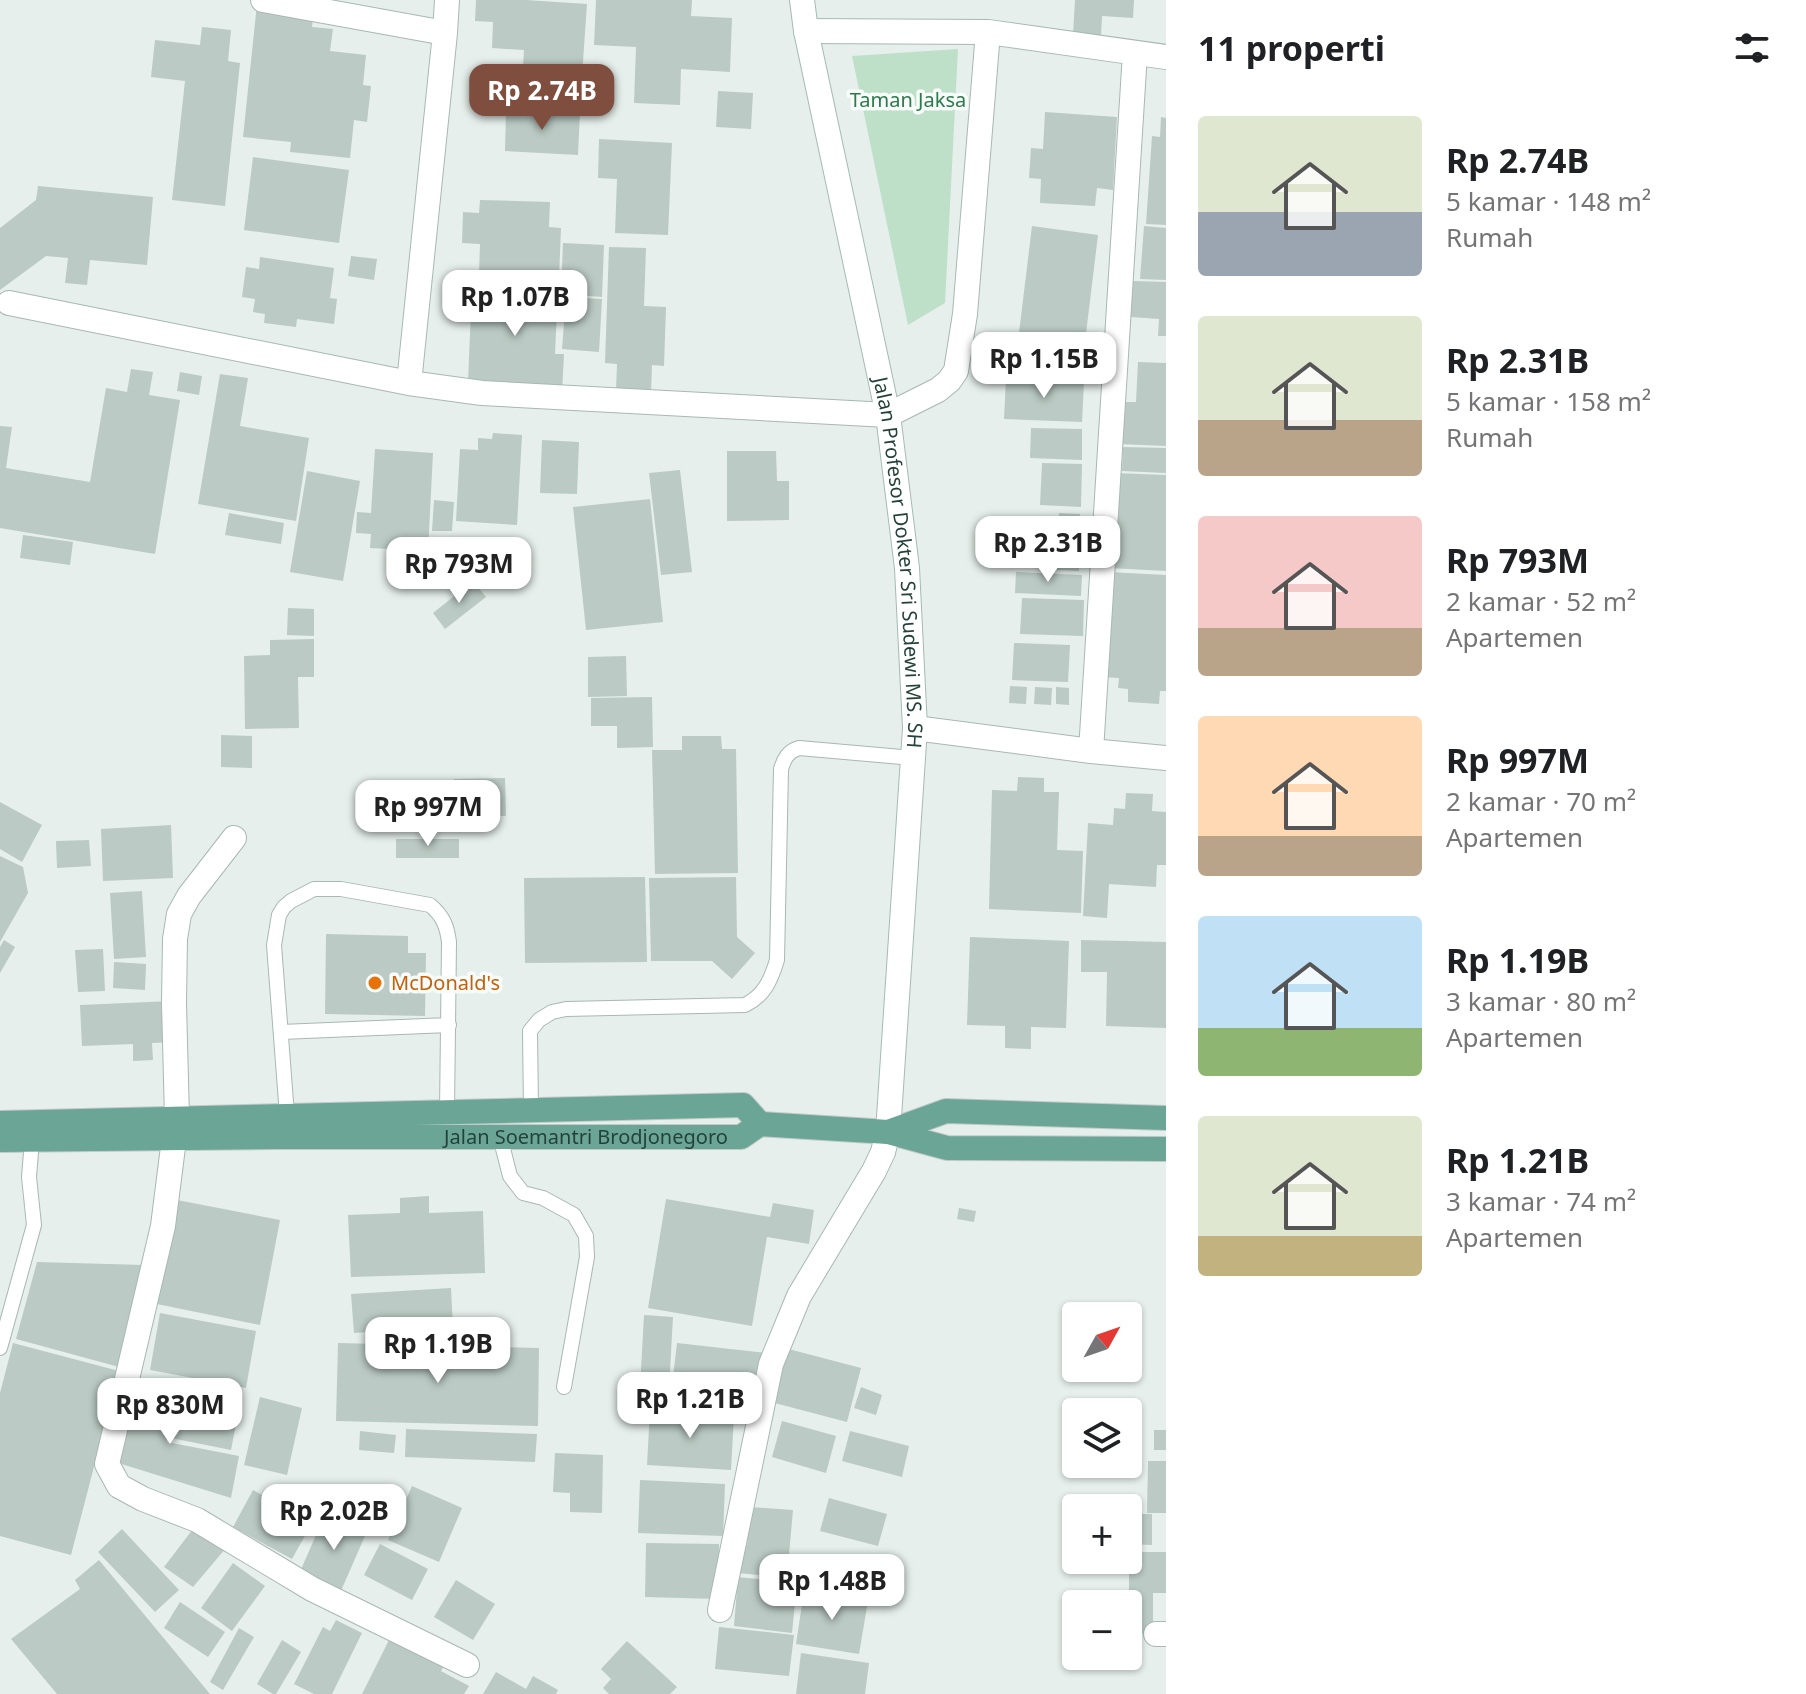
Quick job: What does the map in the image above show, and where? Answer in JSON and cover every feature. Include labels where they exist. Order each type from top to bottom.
[{"type":"main road","name":"Jalan Soemantri Brodjonegoro","points":[[0,1140],[176,1129],[287,1115],[743,1105],[760,1124]]},
{"type":"main road","points":[[888,1132],[946,1111],[1166,1118]]},
{"type":"main road","name":"Jalan Soemantri Brodjonegoro","points":[[0,1123],[176,1129],[276,1137],[741,1137],[760,1124],[888,1132],[947,1148],[1166,1149]]},
{"type":"street","points":[[263,0],[445,33]]},
{"type":"street","points":[[409,383],[447,0]]},
{"type":"street","name":"Jalan Profesor Dokter Sri Sudewi MS. SH","points":[[720,1610],[771,1364],[799,1296],[874,1171],[888,1132],[915,728],[907,568],[888,415],[802,0]]},
{"type":"street","points":[[806,31],[988,32],[1166,57]]},
{"type":"street","points":[[9,303],[409,383],[482,393],[888,415],[938,390],[956,371],[965,314],[988,32]]},
{"type":"street","points":[[1091,751],[1135,53]]},
{"type":"street","points":[[915,728],[1166,758]]},
{"type":"street","points":[[234,838],[189,896],[179,914],[175,939],[174,1003],[176,1129],[163,1226],[107,1464],[119,1486],[197,1520],[312,1589],[467,1665]]},
{"type":"lane","points":[[531,1110],[530,1031],[539,1020],[552,1012],[566,1009],[745,1005],[754,1001],[772,979],[777,960],[781,769],[788,754],[799,748],[913,758]]},
{"type":"lane","points":[[287,1115],[274,945],[279,915],[284,907],[314,889],[341,889],[430,905],[440,914],[447,927],[449,942],[447,1112]]},
{"type":"lane","points":[[281,1032],[449,1025]]},
{"type":"lane","points":[[500,1137],[510,1176],[523,1193],[543,1198],[574,1215],[586,1236],[587,1257],[564,1387]]},
{"type":"lane","points":[[0,1348],[34,1225],[29,1177],[32,1140]]},
{"type":"green space","name":"Taman Jaksa","points":[[958,49],[945,303],[908,325],[852,56]]},
{"type":"building","points":[[476,0],[587,4],[581,90],[522,85],[524,50],[492,48],[493,22],[475,21]]},
{"type":"building","points":[[596,0],[692,0],[691,16],[732,18],[730,72],[681,69],[680,105],[634,103],[636,47],[594,45]]},
{"type":"building","points":[[1075,0],[1134,0],[1133,18],[1102,16],[1101,36],[1073,35]]},
{"type":"building","points":[[257,4],[314,10],[312,27],[333,29],[330,51],[366,55],[363,85],[371,86],[367,122],[354,120],[350,158],[290,152],[291,142],[243,137]]},
{"type":"building","points":[[202,27],[231,30],[228,61],[240,63],[225,206],[172,200],[185,81],[151,77],[155,40],[200,45]]},
{"type":"building","points":[[718,91],[753,93],[751,129],[716,127]]},
{"type":"building","points":[[506,109],[580,112],[578,155],[505,151]]},
{"type":"building","points":[[1045,112],[1117,117],[1113,190],[1097,188],[1095,206],[1040,203],[1041,179],[1029,178],[1031,148],[1043,149]]},
{"type":"building","points":[[1161,117],[1166,118],[1166,225],[1146,224],[1152,136],[1160,137]]},
{"type":"building","points":[[599,139],[672,143],[668,235],[615,233],[617,179],[598,178]]},
{"type":"building","points":[[253,157],[349,170],[339,243],[244,230]]},
{"type":"building","points":[[38,186],[153,197],[147,265],[90,260],[87,285],[65,283],[68,258],[46,256],[0,290],[0,228],[36,200]]},
{"type":"building","points":[[480,200],[550,202],[549,227],[561,228],[559,278],[479,274],[480,244],[462,243],[463,212],[479,213]]},
{"type":"building","points":[[1032,226],[1098,235],[1085,342],[1019,333]]},
{"type":"building","points":[[1144,226],[1166,228],[1166,280],[1140,279]]},
{"type":"building","points":[[563,243],[604,245],[602,297],[561,294]]},
{"type":"building","points":[[609,247],[646,248],[644,306],[666,307],[664,366],[652,365],[651,392],[616,391],[617,364],[605,363]]},
{"type":"building","points":[[351,256],[377,259],[374,280],[348,276]]},
{"type":"building","points":[[260,257],[334,268],[330,298],[337,299],[334,324],[297,319],[296,327],[264,323],[265,314],[253,312],[255,299],[242,297],[246,267],[259,269]]},
{"type":"building","points":[[1133,281],[1166,282],[1166,336],[1158,336],[1159,319],[1131,317]]},
{"type":"building","points":[[472,285],[558,289],[555,354],[564,354],[562,393],[468,382]]},
{"type":"building","points":[[566,297],[602,299],[599,352],[562,349]]},
{"type":"building","points":[[1056,343],[1085,345],[1084,369],[1055,368]]},
{"type":"building","points":[[1138,362],[1166,363],[1166,446],[1118,444],[1120,402],[1136,402]]},
{"type":"building","points":[[131,369],[153,372],[149,395],[180,400],[155,554],[0,528],[0,426],[12,427],[6,468],[90,482],[106,388],[127,392]]},
{"type":"building","points":[[180,372],[202,376],[199,395],[177,391]]},
{"type":"building","points":[[220,374],[248,378],[240,426],[309,438],[296,521],[198,504]]},
{"type":"building","points":[[1006,379],[1084,382],[1082,422],[1004,419]]},
{"type":"building","points":[[1031,428],[1082,429],[1082,460],[1030,458]]},
{"type":"building","points":[[493,433],[522,435],[517,525],[456,521],[460,449],[478,450],[478,438],[492,439]]},
{"type":"building","points":[[542,440],[579,442],[577,494],[540,493]]},
{"type":"building","points":[[1123,447],[1166,448],[1166,473],[1122,471]]},
{"type":"building","points":[[375,449],[433,453],[428,551],[370,548],[371,534],[356,533],[357,512],[371,513]]},
{"type":"building","points":[[727,451],[776,451],[777,481],[789,481],[789,520],[727,521]]},
{"type":"building","points":[[1042,463],[1082,464],[1081,507],[1040,505]]},
{"type":"building","points":[[680,470],[692,572],[661,575],[649,473]]},
{"type":"building","points":[[307,471],[360,481],[343,581],[290,572]]},
{"type":"building","points":[[1113,473],[1166,475],[1166,571],[1109,568]]},
{"type":"building","points":[[650,499],[663,622],[586,630],[573,507]]},
{"type":"building","points":[[434,500],[454,502],[452,531],[432,531]]},
{"type":"building","points":[[229,513],[284,523],[281,544],[225,535]]},
{"type":"building","points":[[1059,513],[1080,514],[1079,571],[1057,570]]},
{"type":"building","points":[[23,535],[73,542],[70,565],[20,558]]},
{"type":"building","points":[[1016,572],[1082,575],[1081,596],[1015,593]]},
{"type":"building","points":[[1108,572],[1166,575],[1166,691],[1160,691],[1159,704],[1128,702],[1128,689],[1118,688],[1119,678],[1101,677]]},
{"type":"building","points":[[473,581],[486,597],[445,629],[433,613]]},
{"type":"building","points":[[1022,598],[1084,600],[1083,636],[1020,634]]},
{"type":"building","points":[[288,608],[314,609],[314,636],[287,635]]},
{"type":"building","points":[[314,639],[314,677],[298,677],[299,728],[245,729],[244,656],[270,655],[270,640]]},
{"type":"building","points":[[1014,643],[1070,645],[1068,682],[1012,680]]},
{"type":"building","points":[[626,656],[627,696],[588,697],[588,657]]},
{"type":"building","points":[[1010,686],[1027,687],[1026,704],[1009,703]]},
{"type":"building","points":[[1035,687],[1052,688],[1051,705],[1034,704]]},
{"type":"building","points":[[1056,687],[1069,688],[1069,705],[1056,704]]},
{"type":"building","points":[[652,697],[653,747],[617,748],[617,726],[591,726],[591,698]]},
{"type":"building","points":[[221,735],[252,736],[252,768],[221,767]]},
{"type":"building","points":[[682,736],[721,736],[722,749],[736,749],[738,873],[655,874],[652,750],[682,750]]},
{"type":"building","points":[[1018,777],[1044,778],[1044,792],[1059,792],[1057,850],[1083,851],[1081,913],[989,909],[992,790],[1017,791]]},
{"type":"building","points":[[505,778],[506,816],[454,816],[454,779]]},
{"type":"building","points":[[1126,793],[1153,794],[1152,811],[1166,812],[1166,865],[1157,865],[1156,887],[1109,884],[1107,918],[1083,916],[1088,823],[1113,825],[1114,808],[1125,809]]},
{"type":"building","points":[[0,802],[42,825],[22,862],[0,849]]},
{"type":"building","points":[[171,825],[173,878],[103,881],[101,829]]},
{"type":"building","points":[[396,839],[459,839],[459,858],[396,858]]},
{"type":"building","points":[[89,840],[91,866],[57,868],[56,841]]},
{"type":"building","points":[[0,856],[23,867],[28,893],[0,942]]},
{"type":"building","points":[[645,877],[647,962],[525,963],[524,878]]},
{"type":"building","points":[[736,877],[737,937],[755,953],[732,979],[712,961],[651,961],[649,878]]},
{"type":"building","points":[[142,891],[146,957],[114,959],[110,893]]},
{"type":"building","name":"McDonald's","points":[[326,934],[408,936],[408,953],[426,953],[425,1016],[325,1014]]},
{"type":"building","points":[[970,937],[1069,941],[1066,1028],[1031,1027],[1031,1049],[1005,1048],[1005,1026],[967,1025]]},
{"type":"building","points":[[4,940],[15,947],[0,973],[0,947]]},
{"type":"building","points":[[1081,940],[1166,942],[1166,1028],[1106,1026],[1107,972],[1081,972]]},
{"type":"building","points":[[103,949],[105,991],[78,992],[75,950]]},
{"type":"building","points":[[114,962],[146,964],[145,990],[113,988]]},
{"type":"building","points":[[172,1001],[174,1042],[152,1043],[153,1060],[133,1061],[133,1044],[82,1046],[80,1005]]},
{"type":"building","points":[[429,1196],[429,1213],[483,1211],[485,1273],[351,1277],[348,1215],[400,1213],[400,1198]]},
{"type":"building","points":[[666,1199],[770,1217],[773,1203],[814,1210],[809,1244],[767,1237],[752,1326],[648,1308]]},
{"type":"building","points":[[177,1200],[280,1220],[260,1325],[157,1304]]},
{"type":"building","points":[[959,1208],[976,1211],[974,1222],[957,1219]]},
{"type":"building","points":[[37,1262],[144,1265],[119,1367],[16,1339]]},
{"type":"building","points":[[451,1288],[453,1327],[354,1333],[351,1294]]},
{"type":"building","points":[[160,1313],[256,1331],[246,1388],[150,1370]]},
{"type":"building","points":[[644,1315],[673,1317],[669,1389],[640,1387]]},
{"type":"building","points":[[13,1343],[119,1371],[71,1555],[0,1536],[0,1393]]},
{"type":"building","points":[[338,1343],[539,1348],[538,1426],[336,1421]]},
{"type":"building","points":[[677,1343],[766,1353],[760,1405],[671,1394]]},
{"type":"building","points":[[781,1347],[861,1368],[847,1422],[767,1401]]},
{"type":"building","points":[[137,1382],[177,1389],[167,1442],[239,1456],[231,1498],[115,1462]]},
{"type":"building","points":[[861,1387],[882,1395],[876,1415],[854,1408]]},
{"type":"building","points":[[180,1392],[240,1404],[231,1450],[171,1438]]},
{"type":"building","points":[[260,1397],[302,1408],[287,1475],[244,1465]]},
{"type":"building","points":[[650,1410],[734,1415],[731,1470],[647,1465]]},
{"type":"building","points":[[782,1421],[836,1436],[826,1473],[772,1457]]},
{"type":"building","points":[[406,1429],[537,1434],[535,1462],[405,1457]]},
{"type":"building","points":[[1154,1430],[1166,1430],[1166,1450],[1154,1450]]},
{"type":"building","points":[[360,1431],[396,1435],[394,1453],[359,1450]]},
{"type":"building","points":[[850,1431],[909,1446],[902,1477],[842,1461]]},
{"type":"building","points":[[555,1453],[603,1455],[602,1513],[570,1512],[570,1493],[553,1492]]},
{"type":"building","points":[[1148,1461],[1166,1461],[1166,1513],[1147,1513]]},
{"type":"building","points":[[640,1480],[725,1484],[723,1536],[638,1533]]},
{"type":"building","points":[[412,1486],[462,1508],[439,1562],[388,1540]]},
{"type":"building","points":[[253,1490],[312,1523],[292,1559],[233,1527]]},
{"type":"building","points":[[829,1498],[887,1514],[878,1546],[820,1531]]},
{"type":"building","points":[[750,1507],[793,1510],[787,1577],[736,1573],[739,1546],[747,1546]]},
{"type":"building","points":[[327,1510],[368,1529],[340,1593],[299,1574]]},
{"type":"building","points":[[1142,1514],[1152,1514],[1152,1545],[1142,1545]]},
{"type":"building","points":[[196,1525],[226,1548],[193,1587],[164,1567]]},
{"type":"building","points":[[122,1529],[179,1590],[155,1612],[98,1552]]},
{"type":"building","points":[[646,1543],[719,1544],[718,1599],[645,1597]]},
{"type":"building","points":[[380,1544],[428,1569],[412,1600],[364,1575]]},
{"type":"building","points":[[1142,1552],[1166,1552],[1166,1593],[1153,1593],[1153,1634],[1142,1634],[1142,1590],[1129,1590],[1129,1574],[1142,1574]]},
{"type":"building","points":[[99,1560],[210,1694],[57,1694],[11,1639],[80,1589],[75,1580]]},
{"type":"building","points":[[233,1563],[265,1586],[232,1631],[201,1608]]},
{"type":"building","points":[[738,1577],[797,1583],[792,1633],[734,1626]]},
{"type":"building","points":[[456,1580],[495,1604],[473,1640],[434,1617]]},
{"type":"building","points":[[804,1591],[868,1601],[859,1654],[796,1644]]},
{"type":"building","points":[[180,1602],[225,1632],[208,1657],[164,1628]]},
{"type":"building","points":[[336,1620],[362,1633],[332,1694],[314,1694],[294,1684],[323,1627],[330,1631]]},
{"type":"building","points":[[719,1627],[794,1635],[789,1676],[715,1669]]},
{"type":"building","points":[[239,1628],[254,1637],[223,1690],[210,1682]]},
{"type":"building","points":[[392,1634],[446,1662],[441,1671],[469,1686],[464,1694],[362,1694]]},
{"type":"building","points":[[282,1640],[301,1652],[276,1694],[273,1694],[257,1684]]},
{"type":"building","points":[[627,1641],[677,1687],[670,1694],[609,1694],[603,1688],[611,1679],[601,1669]]},
{"type":"building","points":[[801,1653],[869,1663],[865,1694],[796,1694]]},
{"type":"building","points":[[496,1672],[526,1689],[533,1676],[558,1690],[556,1694],[483,1694]]},
{"type":"place","name":"McDonald's","points":[[375,983]]}]
